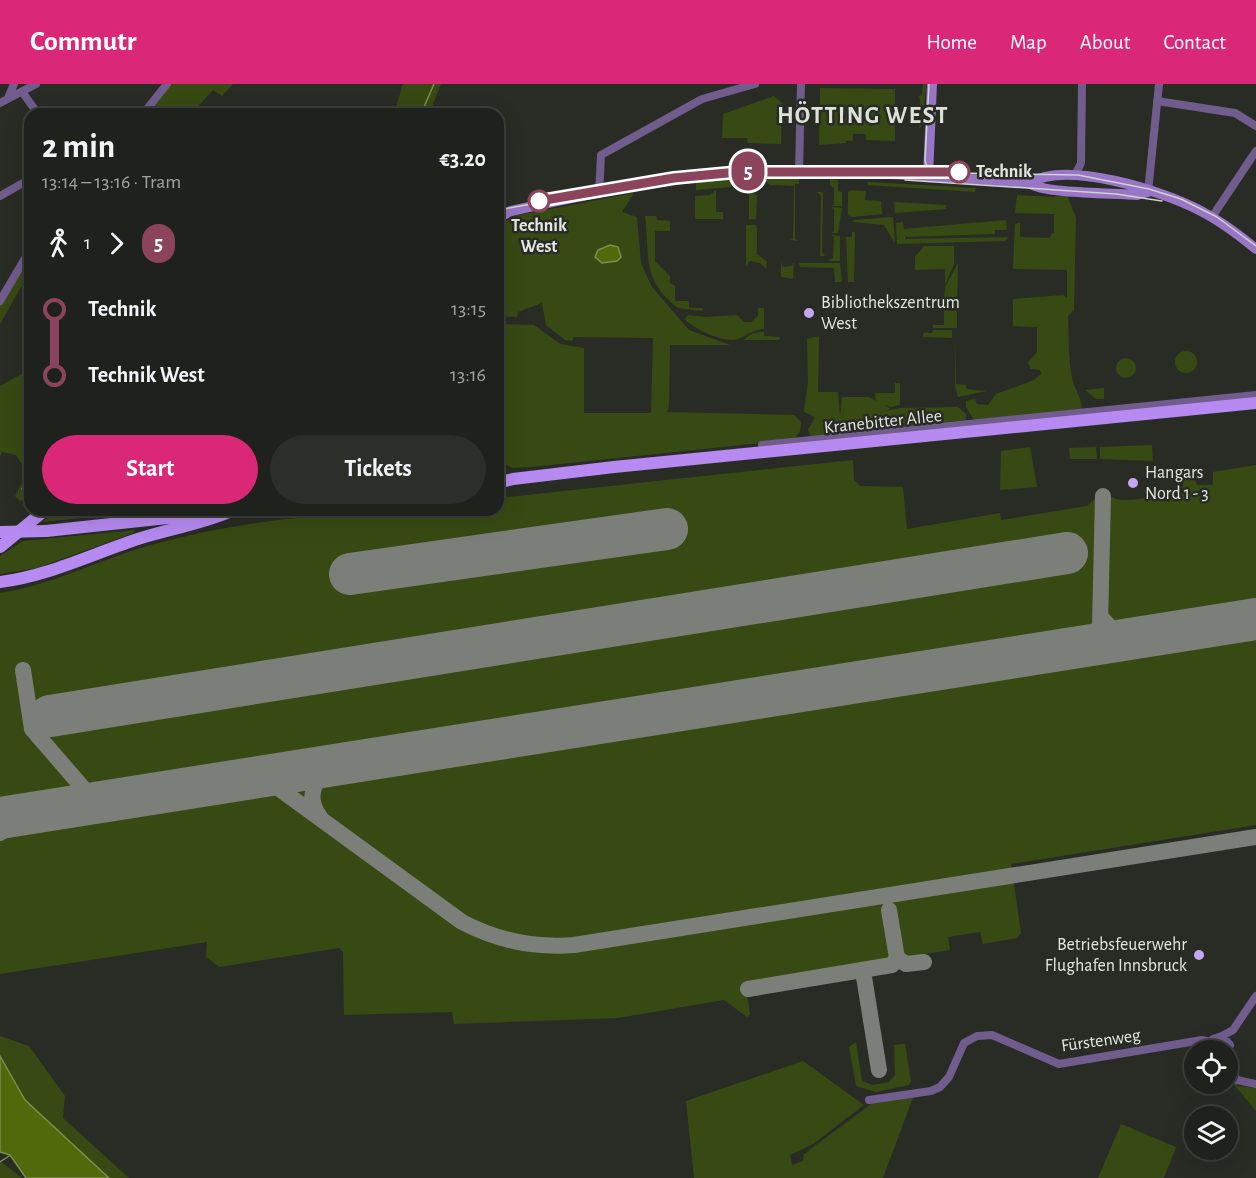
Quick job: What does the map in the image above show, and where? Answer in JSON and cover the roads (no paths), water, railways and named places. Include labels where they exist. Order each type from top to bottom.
[{"type":"main road","name":"Kranebitter Allee","points":[[504,481],[1256,403]]},
{"type":"main road","name":"Kranebitter Allee","points":[[504,477],[513,479]]},
{"type":"main road","points":[[0,547],[38,516]]},
{"type":"main road","points":[[0,532],[46,531],[155,516]]},
{"type":"main road","points":[[0,582],[49,571],[148,536],[219,516]]},
{"type":"street","points":[[8,98],[14,84]]},
{"type":"street","points":[[0,103],[23,93],[36,84]]},
{"type":"street","points":[[148,108],[167,84]]},
{"type":"street","points":[[599,194],[601,156],[705,98],[755,84]]},
{"type":"street","points":[[800,172],[801,84]]},
{"type":"street","points":[[928,176],[932,84]]},
{"type":"street","points":[[1080,191],[1073,186],[1081,176],[1082,84]]},
{"type":"street","points":[[1148,192],[1159,84]]},
{"type":"street","points":[[23,93],[34,108]]},
{"type":"street","points":[[1157,101],[1235,113],[1256,126]]},
{"type":"street","points":[[1212,217],[1256,151]]},
{"type":"street","points":[[504,215],[511,211],[692,177],[800,172],[928,176],[1029,183],[1035,187],[1137,195],[1148,192]]},
{"type":"street","points":[[1029,183],[1036,179],[1081,176],[1137,187],[1181,202],[1212,217],[1256,249]]},
{"type":"street","points":[[0,196],[24,182]]},
{"type":"street","points":[[0,301],[24,260]]},
{"type":"street","name":"Kranebitter Allee","points":[[762,445],[1256,395]]},
{"type":"street","points":[[1218,1040],[1233,1030],[1256,996]]},
{"type":"street","name":"Fürstenweg","points":[[869,1100],[937,1089],[947,1080],[964,1043],[982,1035],[1000,1037],[1059,1064],[1184,1043]]},
{"type":"street","points":[[1222,1036],[1226,1040]]},
{"type":"street","points":[[1238,1080],[1256,1084]]},
{"type":"waterway","points":[[424,108],[434,84]]},
{"type":"waterway","points":[[0,1162],[9,1156]]},
{"type":"tram line","points":[[929,84],[925,161],[931,177]]},
{"type":"tram line","points":[[504,209],[674,178],[757,170],[1078,175],[1149,189],[1181,199],[1217,217],[1256,246]]},
{"type":"tram line","name":"5","points":[[539,201],[674,178],[764,170],[959,172]]},
{"type":"tram line","points":[[905,180],[1116,194],[1162,201]]},
{"type":"place","name":"Technik","points":[[959,172]]},
{"type":"place","name":"Technik West","points":[[539,201]]},
{"type":"place","name":"Bibliothekszentrum West","points":[[809,313]]},
{"type":"place","name":"Hangars Nord 1 - 3","points":[[1133,483]]},
{"type":"place","name":"Betriebsfeuerwehr Flughafen Innsbruck","points":[[1199,955]]},
{"type":"district","name":"HÖTTING WEST","points":[[863,116]]}]
